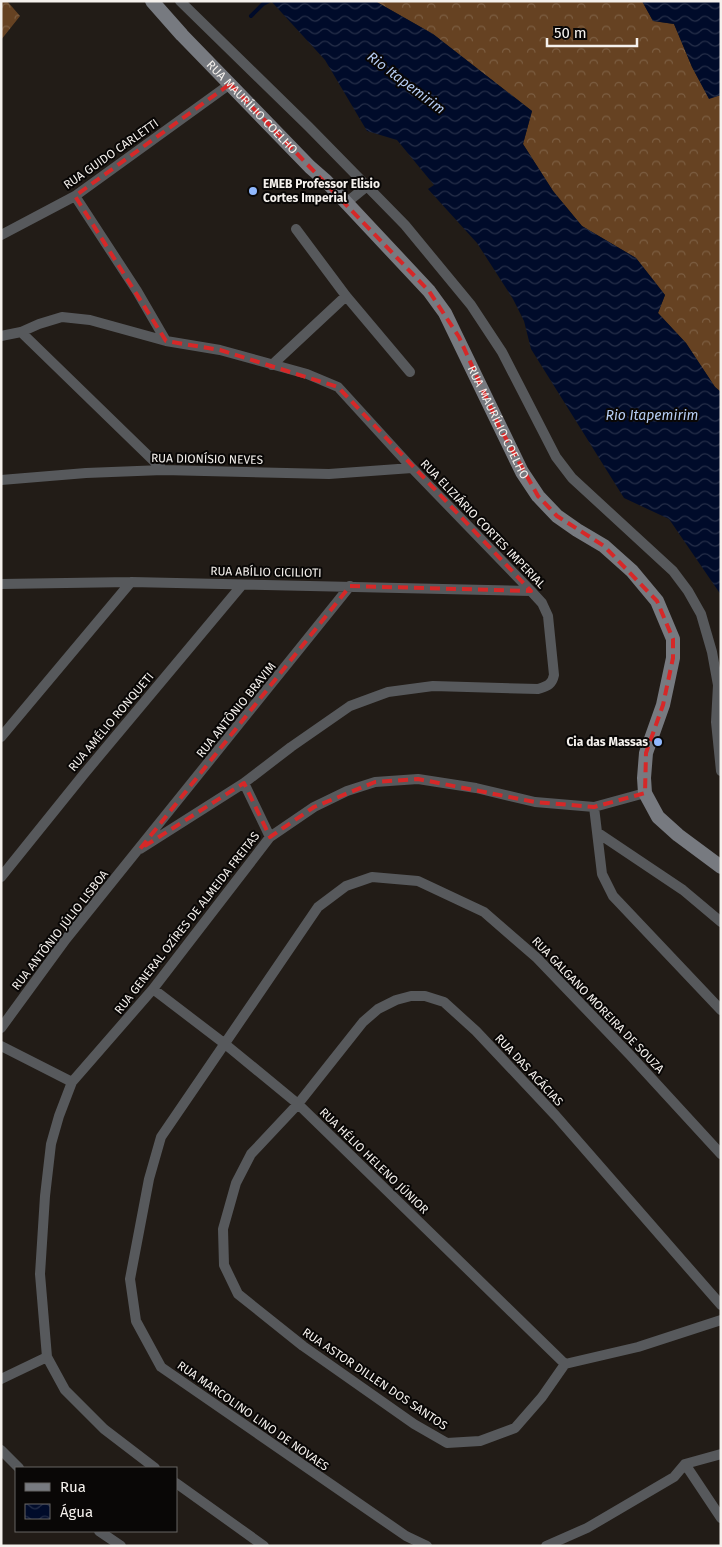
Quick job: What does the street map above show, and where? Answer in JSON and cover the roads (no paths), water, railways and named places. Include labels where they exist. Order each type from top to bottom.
[{"type":"main road","name":"RUA MAURÍLIO COELHO","points":[[152,1],[423,285],[445,313],[459,338],[478,383],[522,472],[538,496],[557,516],[604,546],[632,571],[657,602],[673,639],[673,658],[663,704],[646,753],[645,793],[658,817],[678,835],[721,867]]},
{"type":"street","points":[[180,1],[405,225],[471,305],[502,352],[556,457],[572,478],[673,571],[688,591],[700,614],[714,660],[718,685],[716,722],[721,771]]},
{"type":"street","name":"RUA GUIDO CARLETTI","points":[[1,235],[75,196],[230,84]]},
{"type":"street","points":[[346,203],[367,186]]},
{"type":"street","points":[[75,196],[137,291],[166,341]]},
{"type":"street","points":[[296,229],[346,296],[410,372]]},
{"type":"street","points":[[272,365],[346,296]]},
{"type":"street","name":"RUA ELIZIÁRIO CORTES IMPERIAL","points":[[1,336],[21,332],[62,317],[90,320],[166,341],[220,350],[307,374],[338,387],[412,468],[531,591],[542,603],[548,616],[554,675],[552,682],[548,686],[538,689],[432,686],[388,692],[350,706],[291,747],[244,784],[140,849]]},
{"type":"street","points":[[21,332],[163,470]]},
{"type":"street","name":"RUA DIONÍSIO NEVES","points":[[1,480],[86,473],[163,470],[329,474],[412,468]]},
{"type":"street","points":[[1,737],[131,582]]},
{"type":"street","name":"RUA ABÍLIO CICILIOTI","points":[[1,584],[131,582],[531,591]]},
{"type":"street","name":"RUA AMÉLIO RONQUETI","points":[[1,877],[242,585]]},
{"type":"street","name":"RUA ANTÔNIO BRAVIM","points":[[140,849],[350,586]]},
{"type":"street","name":"RUA GENERAL OZÍRES DE ALMEIDA FREITAS","points":[[154,1467],[104,1429],[65,1390],[47,1357],[40,1274],[45,1196],[51,1144],[72,1082],[153,989],[270,837],[314,807],[347,791],[375,782],[418,779],[476,788],[535,802],[594,806],[645,793]]},
{"type":"street","points":[[244,784],[270,837]]},
{"type":"street","points":[[594,806],[602,874],[613,896],[721,1010]]},
{"type":"street","points":[[598,833],[683,890],[721,922]]},
{"type":"street","name":"RUA ANTÔNIO JÚLIO LISBOA","points":[[1,1028],[66,939],[140,849]]},
{"type":"street","name":"RUA GALGANO MOREIRA DE SOUZA","points":[[225,1044],[318,907],[346,886],[372,877],[418,881],[484,912],[538,958],[721,1154]]},
{"type":"street","name":"RUA HÉLIO HELENO JÚNIOR","points":[[153,989],[225,1044],[298,1104],[565,1364]]},
{"type":"street","name":"RUA DAS ACÁCIAS","points":[[298,1104],[363,1022],[378,1010],[396,1000],[411,996],[426,996],[444,1002],[476,1031],[556,1116],[721,1304]]},
{"type":"street","name":"RUA MARCOLINO LINO DE NOVAES","points":[[225,1044],[161,1137],[148,1179],[130,1279],[136,1322],[161,1367],[406,1536],[428,1546]]},
{"type":"street","points":[[1,1046],[72,1082]]},
{"type":"street","name":"RUA ASTOR DILLEN DOS SANTOS","points":[[298,1104],[251,1154],[236,1183],[223,1229],[224,1265],[238,1294],[302,1346],[414,1424],[447,1443],[480,1441],[515,1428],[542,1397],[565,1364]]},
{"type":"street","points":[[565,1364],[638,1347],[721,1320]]},
{"type":"street","points":[[1,1379],[47,1357]]},
{"type":"street","points":[[1,1450],[18,1467]]},
{"type":"street","points":[[546,1546],[587,1528],[674,1477],[685,1464],[721,1454]]},
{"type":"street","points":[[685,1464],[721,1518]]},
{"type":"street","points":[[178,1484],[264,1546]]},
{"type":"street","points":[[100,1532],[121,1546]]},
{"type":"water","name":"Rio Itapemirim","points":[[271,1],[375,1],[433,34],[532,111],[523,144],[553,191],[582,226],[636,258],[665,295],[658,313],[686,343],[715,387],[721,392],[721,595],[669,519],[624,498],[531,349],[524,321],[513,299],[477,243],[428,189],[434,185],[397,140],[367,131],[325,60]]},
{"type":"water","points":[[642,1],[721,1],[721,95],[709,99],[692,67],[674,24],[653,21]]},
{"type":"waterway","points":[[251,16],[263,4],[269,1]]},
{"type":"place","name":"EMEB Professor Elisio Cortes Imperial","points":[[253,191]]},
{"type":"place","name":"Cia das Massas","points":[[658,742]]}]
